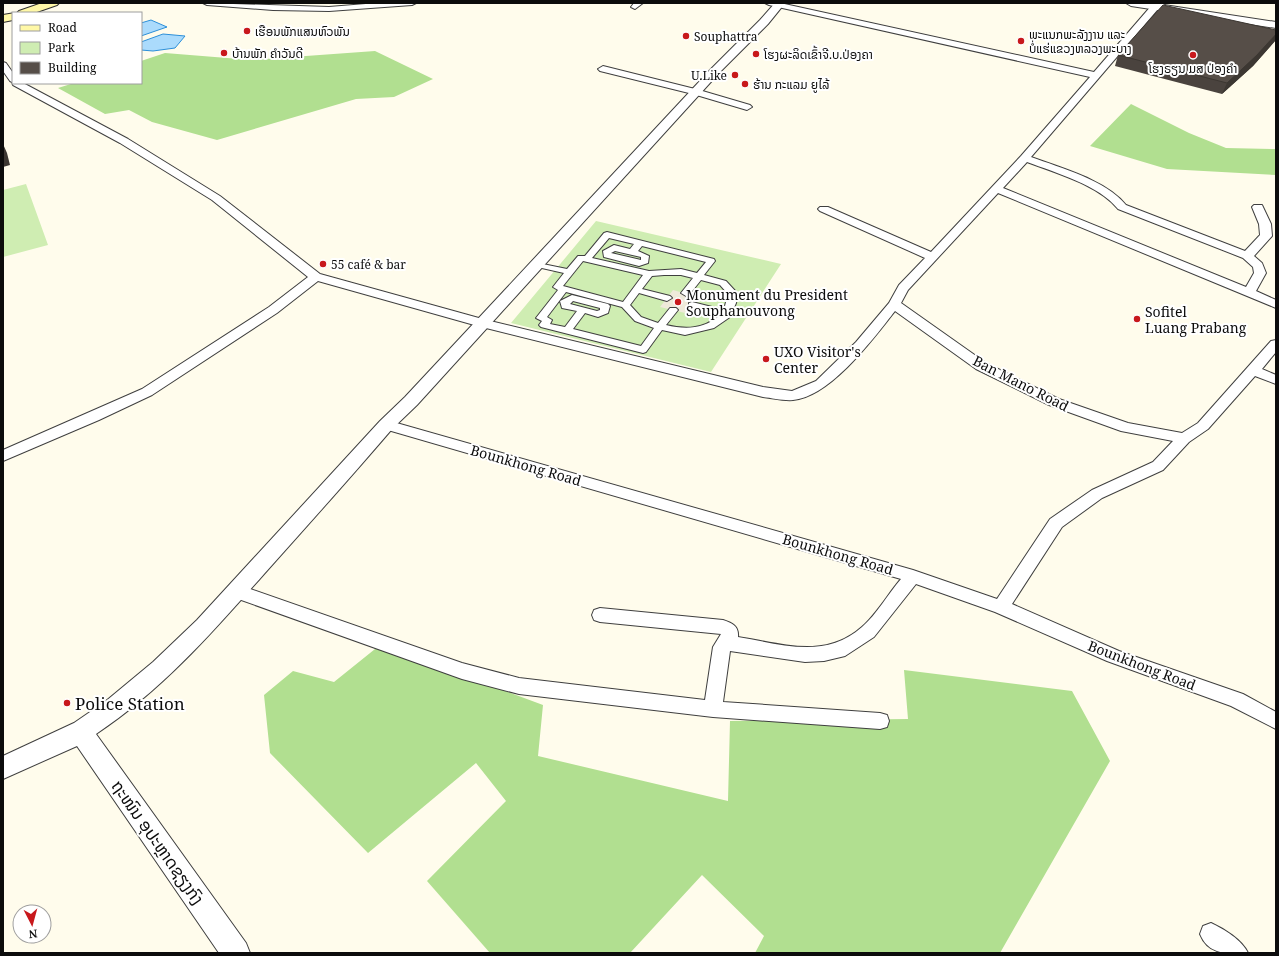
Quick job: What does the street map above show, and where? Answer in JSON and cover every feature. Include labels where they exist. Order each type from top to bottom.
[{"type":"main road","points":[[26,12],[53,3]]},
{"type":"street","points":[[207,3],[273,8],[329,9],[412,3]]},
{"type":"street","points":[[1132,3],[1159,4],[1276,21]]},
{"type":"street","points":[[3,768],[80,731],[114,707],[172,658],[205,626],[386,425],[483,323],[696,92],[764,22],[776,4],[1095,75]]},
{"type":"street","points":[[1159,4],[1276,24]]},
{"type":"street","points":[[18,84],[124,141],[216,198],[316,277],[483,323],[763,392],[793,396],[821,384],[861,345],[894,304],[903,288],[995,188],[1025,158],[1095,75],[1159,4]]},
{"type":"street","points":[[3,64],[12,78]]},
{"type":"street","points":[[603,69],[696,92],[747,107]]},
{"type":"street","points":[[1025,158],[1076,177],[1114,197],[1122,207],[1248,256],[1258,263],[1260,268],[1259,275],[1249,292]]},
{"type":"street","points":[[995,188],[1276,304]]},
{"type":"street","points":[[1248,256],[1266,236],[1265,224],[1258,207]]},
{"type":"street","points":[[824,209],[933,257]]},
{"type":"street","points":[[587,259],[607,235],[711,261],[686,294]]},
{"type":"street","points":[[632,252],[640,243]]},
{"type":"street","points":[[581,258],[587,259],[649,274],[681,272],[723,283],[733,294],[733,305],[727,315],[711,326],[685,332],[660,327],[638,319],[625,305],[557,287],[581,258]]},
{"type":"street","points":[[536,264],[569,272]]},
{"type":"street","points":[[625,305],[649,274]]},
{"type":"street","points":[[3,456],[94,417],[147,392],[273,310],[316,277]]},
{"type":"street","points":[[564,289],[541,318],[547,320],[544,325],[643,350],[673,310]]},
{"type":"street","points":[[636,290],[667,298]]},
{"type":"street","name":"Ban Mano Road","points":[[894,304],[981,366],[1054,402],[1126,428],[1184,438]]},
{"type":"street","points":[[692,305],[727,315]]},
{"type":"street","points":[[568,331],[583,310]]},
{"type":"street","points":[[1001,607],[1056,523],[1097,494],[1158,466],[1184,438],[1203,426],[1276,344]]},
{"type":"street","points":[[1254,370],[1276,380]]},
{"type":"street","name":"Bounkhong Road","points":[[386,425],[913,576],[1001,607],[1113,656],[1237,700],[1276,721]]},
{"type":"street","points":[[722,647],[732,643],[805,655],[824,654],[839,650],[868,632],[913,576]]},
{"type":"street","points":[[236,591],[462,671],[519,686],[714,709],[880,721]]},
{"type":"street","points":[[600,615],[723,628],[730,631],[730,636],[722,647],[714,709]]},
{"type":"street","name":"ຖະໜົນ ອຸປະຫຼາດຊຽງກົງ","points":[[80,731],[236,953]]},
{"type":"street","points":[[1211,934],[1237,953]]},
{"type":"green space","points":[[375,51],[433,79],[394,97],[356,99],[217,140],[152,122],[129,110],[105,114],[58,88],[71,84],[142,84],[142,61],[165,53],[252,60]]},
{"type":"green space","points":[[1131,104],[1189,133],[1226,148],[1276,149],[1276,175],[1167,169],[1090,146]]},
{"type":"green space","points":[[26,184],[48,245],[3,257],[3,190]]},
{"type":"green space","points":[[596,221],[781,264],[711,372],[511,323]]},
{"type":"green space","points":[[380,645],[543,705],[538,756],[728,801],[730,721],[908,719],[904,670],[1072,691],[1110,761],[1000,953],[755,953],[764,936],[702,875],[630,953],[490,953],[427,881],[506,801],[476,763],[368,853],[270,753],[264,695],[293,671],[334,682]]},
{"type":"shaded area","points":[[673,290],[698,297],[685,313],[660,307]]},
{"type":"water","points":[[151,20],[167,27],[142,36],[142,23]]},
{"type":"water","points":[[163,34],[185,36],[175,48],[153,51],[142,50],[142,42]]},
{"type":"building","name":"ໂຮງຣຽນ ມສ ປ່ອງຄຳ","points":[[1163,5],[1276,30],[1276,34],[1257,55],[1227,83],[1118,55]]},
{"type":"place","name":"ເຮືອນພັກແສນຫົວພັນ","points":[[247,31]]},
{"type":"place","name":"Souphattra","points":[[686,36]]},
{"type":"place","name":"ພະແນກພະລັງງານ ແລະ ບໍ່ແຮ່ແຂວງຫລວງພະບາງ","points":[[1021,41]]},
{"type":"place","name":"ບ້ານພັກ ຄໍາວັນດີ","points":[[224,53]]},
{"type":"place","name":"ໂຮງຜະລິດເຂົ້າຈີ.ບ.ປ່ອງຄາ","points":[[756,54]]},
{"type":"place","name":"ໂຮງຣຽນ ມສ ປ່ອງຄຳ","points":[[1193,55]]},
{"type":"place","name":"U.Like","points":[[735,75]]},
{"type":"place","name":"ຮ້ານ ກະແລມ ຍູໄລ້","points":[[745,84]]},
{"type":"place","name":"55 café & bar","points":[[323,264]]},
{"type":"place","name":"Monument du President Souphanouvong","points":[[678,302]]},
{"type":"place","name":"Sofitel Luang Prabang","points":[[1137,319]]},
{"type":"place","name":"UXO Visitor's Center","points":[[766,359]]},
{"type":"place","name":"Police Station","points":[[67,703]]}]
